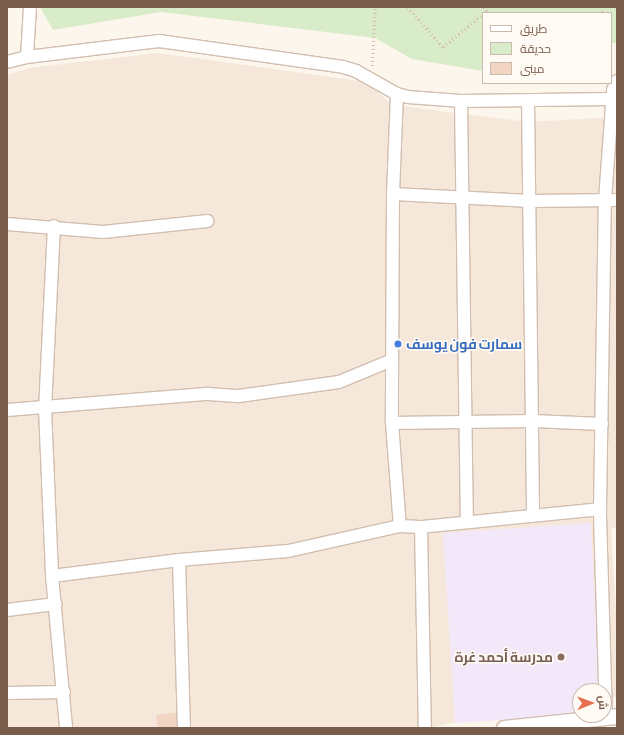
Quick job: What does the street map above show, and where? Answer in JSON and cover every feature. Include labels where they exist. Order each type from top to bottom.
[{"type":"street","points":[[27,56],[30,7]]},
{"type":"street","points":[[7,62],[27,56],[159,41],[343,67],[370,79],[396,94],[461,101],[612,99]]},
{"type":"street","points":[[609,683],[600,509],[611,200],[612,99],[617,81]]},
{"type":"street","points":[[396,94],[393,194],[392,423],[400,526]]},
{"type":"street","points":[[528,100],[531,201],[533,514]]},
{"type":"street","points":[[461,101],[467,522]]},
{"type":"street","points":[[393,194],[531,201],[611,200]]},
{"type":"street","points":[[7,224],[54,226],[103,232],[207,222]]},
{"type":"street","points":[[54,226],[45,408],[52,576],[56,604],[66,728]]},
{"type":"street","points":[[7,410],[208,394],[239,396],[339,382],[392,360]]},
{"type":"street","points":[[392,423],[533,421],[602,424]]},
{"type":"street","points":[[52,576],[179,560],[288,551],[400,526],[421,527],[533,514],[600,509]]},
{"type":"street","points":[[421,527],[425,728]]},
{"type":"street","points":[[179,560],[184,728]]},
{"type":"street","points":[[7,610],[56,604]]},
{"type":"street","points":[[7,693],[64,692]]},
{"type":"street","points":[[512,727],[572,720]]},
{"type":"path","points":[[370,79],[375,7]]},
{"type":"path","points":[[408,7],[443,46],[482,16]]},
{"type":"shaded area","points":[[158,53],[367,82],[392,105],[528,122],[617,117],[617,527],[611,528],[617,628],[617,697],[612,698],[612,683],[572,683],[572,694],[513,712],[427,728],[7,728],[7,75],[29,68]]},
{"type":"shaded area","points":[[591,523],[599,683],[572,683],[572,716],[455,723],[443,533]]},
{"type":"green space","points":[[40,7],[617,7],[617,43],[612,43],[612,12],[482,12],[482,71],[412,59],[375,38],[161,12],[53,30]]},
{"type":"building","points":[[181,712],[181,728],[158,728],[156,715]]},
{"type":"place","name":"سمارت فون يوسف","points":[[398,344]]},
{"type":"place","name":"مدرسة أحمد غرة","points":[[561,657]]}]
